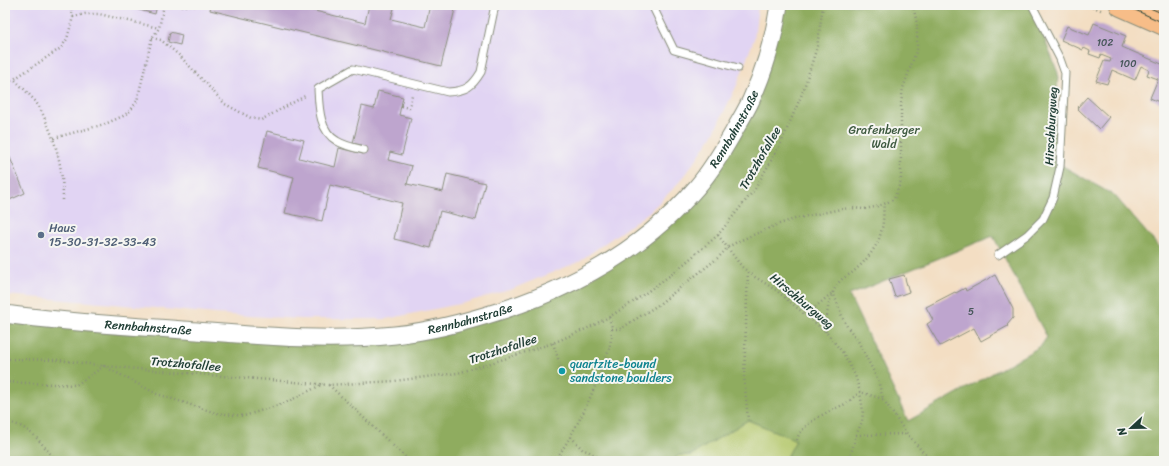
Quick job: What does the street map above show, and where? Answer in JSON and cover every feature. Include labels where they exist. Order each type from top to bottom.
[{"type":"main road","points":[[1121,5],[1164,24]]},
{"type":"street","name":"Rennbahnstraße","points":[[5,314],[38,319],[219,332],[303,337],[371,337],[404,334],[439,328],[490,314],[547,294],[586,276],[626,250],[667,219],[697,187],[719,156],[751,101],[771,42],[779,5]]},
{"type":"lane","points":[[364,150],[345,145],[336,141],[329,135],[323,125],[320,114],[318,89],[353,69],[415,85],[448,92],[459,92],[476,81],[481,72],[495,5]]},
{"type":"lane","points":[[652,5],[674,50],[738,68]]},
{"type":"lane","name":"Hirschburgweg","points":[[998,255],[1027,235],[1043,219],[1053,198],[1060,167],[1065,73],[1060,59],[1032,5]]},
{"type":"path","points":[[5,85],[61,48],[67,39],[73,17],[71,5]]},
{"type":"path","points":[[54,138],[105,124],[123,116],[130,111],[137,101],[152,38],[159,28],[163,5],[196,5]]},
{"type":"path","name":"Trotzhofallee","points":[[5,359],[60,360],[104,366],[246,379],[324,383],[329,385],[394,381],[458,373],[553,343],[588,328],[609,318],[672,274],[718,235],[755,189],[781,143],[802,94],[817,47],[823,5]]},
{"type":"path","points":[[612,329],[620,329],[658,305],[719,257],[728,248],[755,234],[798,218],[841,209],[864,209],[884,204],[894,199],[901,181],[901,104],[903,88],[917,48],[917,24],[913,5]]},
{"type":"path","points":[[73,17],[85,14],[99,14],[159,28]]},
{"type":"path","points":[[152,38],[162,40],[180,56],[225,104],[251,118],[261,120],[318,89]]},
{"type":"path","points":[[14,79],[35,102],[44,115],[54,138],[63,179],[63,200]]},
{"type":"path","points":[[401,106],[409,108],[415,85]]},
{"type":"path","points":[[826,332],[827,310],[833,292],[837,284],[843,278],[853,272],[866,260],[874,247],[881,232],[884,204]]},
{"type":"path","name":"Hirschburgweg","points":[[718,235],[742,267],[776,290],[826,332],[850,366],[860,392],[863,411],[862,422],[856,435],[849,461]]},
{"type":"path","points":[[748,272],[744,376],[748,420]]},
{"type":"path","points":[[806,316],[833,292]]},
{"type":"path","points":[[833,292],[843,319],[857,339],[878,380],[883,399],[907,434],[930,461]]},
{"type":"path","points":[[555,461],[571,437],[593,393],[606,360],[612,329],[609,318]]},
{"type":"path","points":[[553,343],[562,371]]},
{"type":"path","points":[[5,382],[76,385],[104,366],[157,394],[216,413],[244,416],[285,403],[324,383]]},
{"type":"path","points":[[329,385],[410,461]]},
{"type":"path","points":[[797,440],[798,435],[819,416],[844,404],[860,392],[883,399]]},
{"type":"path","points":[[5,422],[16,424],[29,431],[41,442],[56,461]]},
{"type":"path","points":[[856,435],[907,434]]},
{"type":"path","points":[[571,437],[583,450],[588,451],[603,461]]},
{"type":"shaded area","points":[[5,5],[758,5],[754,39],[737,85],[712,136],[695,161],[675,187],[649,212],[578,262],[512,289],[464,303],[386,319],[302,319],[216,314],[5,295]]},
{"type":"green space","name":"Grafenberger Wald","points":[[784,5],[1031,5],[1058,73],[1054,161],[1115,196],[1164,253],[1164,461],[785,461],[796,440],[748,420],[691,455],[679,455],[673,460],[674,461],[5,461],[5,322],[373,342],[589,280],[723,159]],"holes":[[[993,236],[1047,337],[1041,346],[908,421],[849,295]]]},
{"type":"green space","points":[[748,420],[797,440],[785,461],[673,460],[679,455],[691,455]]},
{"type":"building","points":[[120,5],[157,5],[155,14]]},
{"type":"building","points":[[211,5],[298,5],[298,7],[365,23],[369,5],[395,5],[391,19],[425,27],[430,5],[456,5],[441,66],[210,10]]},
{"type":"building","points":[[1094,23],[1126,36],[1122,47],[1164,65],[1164,104],[1150,98],[1158,79],[1147,75],[1149,70],[1141,66],[1135,80],[1112,70],[1107,84],[1096,81],[1104,61],[1110,62],[1111,59],[1101,55],[1100,58],[1089,54],[1090,51],[1084,48],[1083,50],[1061,40],[1067,26],[1089,35]]},
{"type":"building","points":[[170,32],[182,35],[180,45],[168,42]]},
{"type":"building","points":[[378,91],[403,97],[399,115],[411,118],[402,155],[390,152],[388,160],[412,166],[407,184],[443,192],[447,174],[485,183],[476,220],[440,211],[431,248],[394,239],[402,203],[330,185],[322,221],[285,213],[294,177],[258,168],[267,131],[304,140],[299,158],[335,167],[339,148],[363,154],[365,146],[353,143],[362,106],[374,109]]},
{"type":"building","points":[[1087,97],[1109,117],[1099,129],[1077,108]]},
{"type":"building","points":[[5,146],[25,193],[5,202]]},
{"type":"building","points":[[904,275],[909,292],[895,297],[889,279]]},
{"type":"building","points":[[995,275],[1013,309],[1013,318],[1007,325],[1008,326],[981,341],[974,328],[940,346],[927,324],[933,320],[926,307],[965,288],[966,291]]},
{"type":"tram line","points":[[1124,5],[1164,23]]},
{"type":"tram line","points":[[1143,5],[1164,14]]},
{"type":"place","name":"Haus 15-30-31-32-33-43","points":[[41,235]]},
{"type":"place","name":"quartzite-bound sandstone boulders","points":[[562,371]]}]
